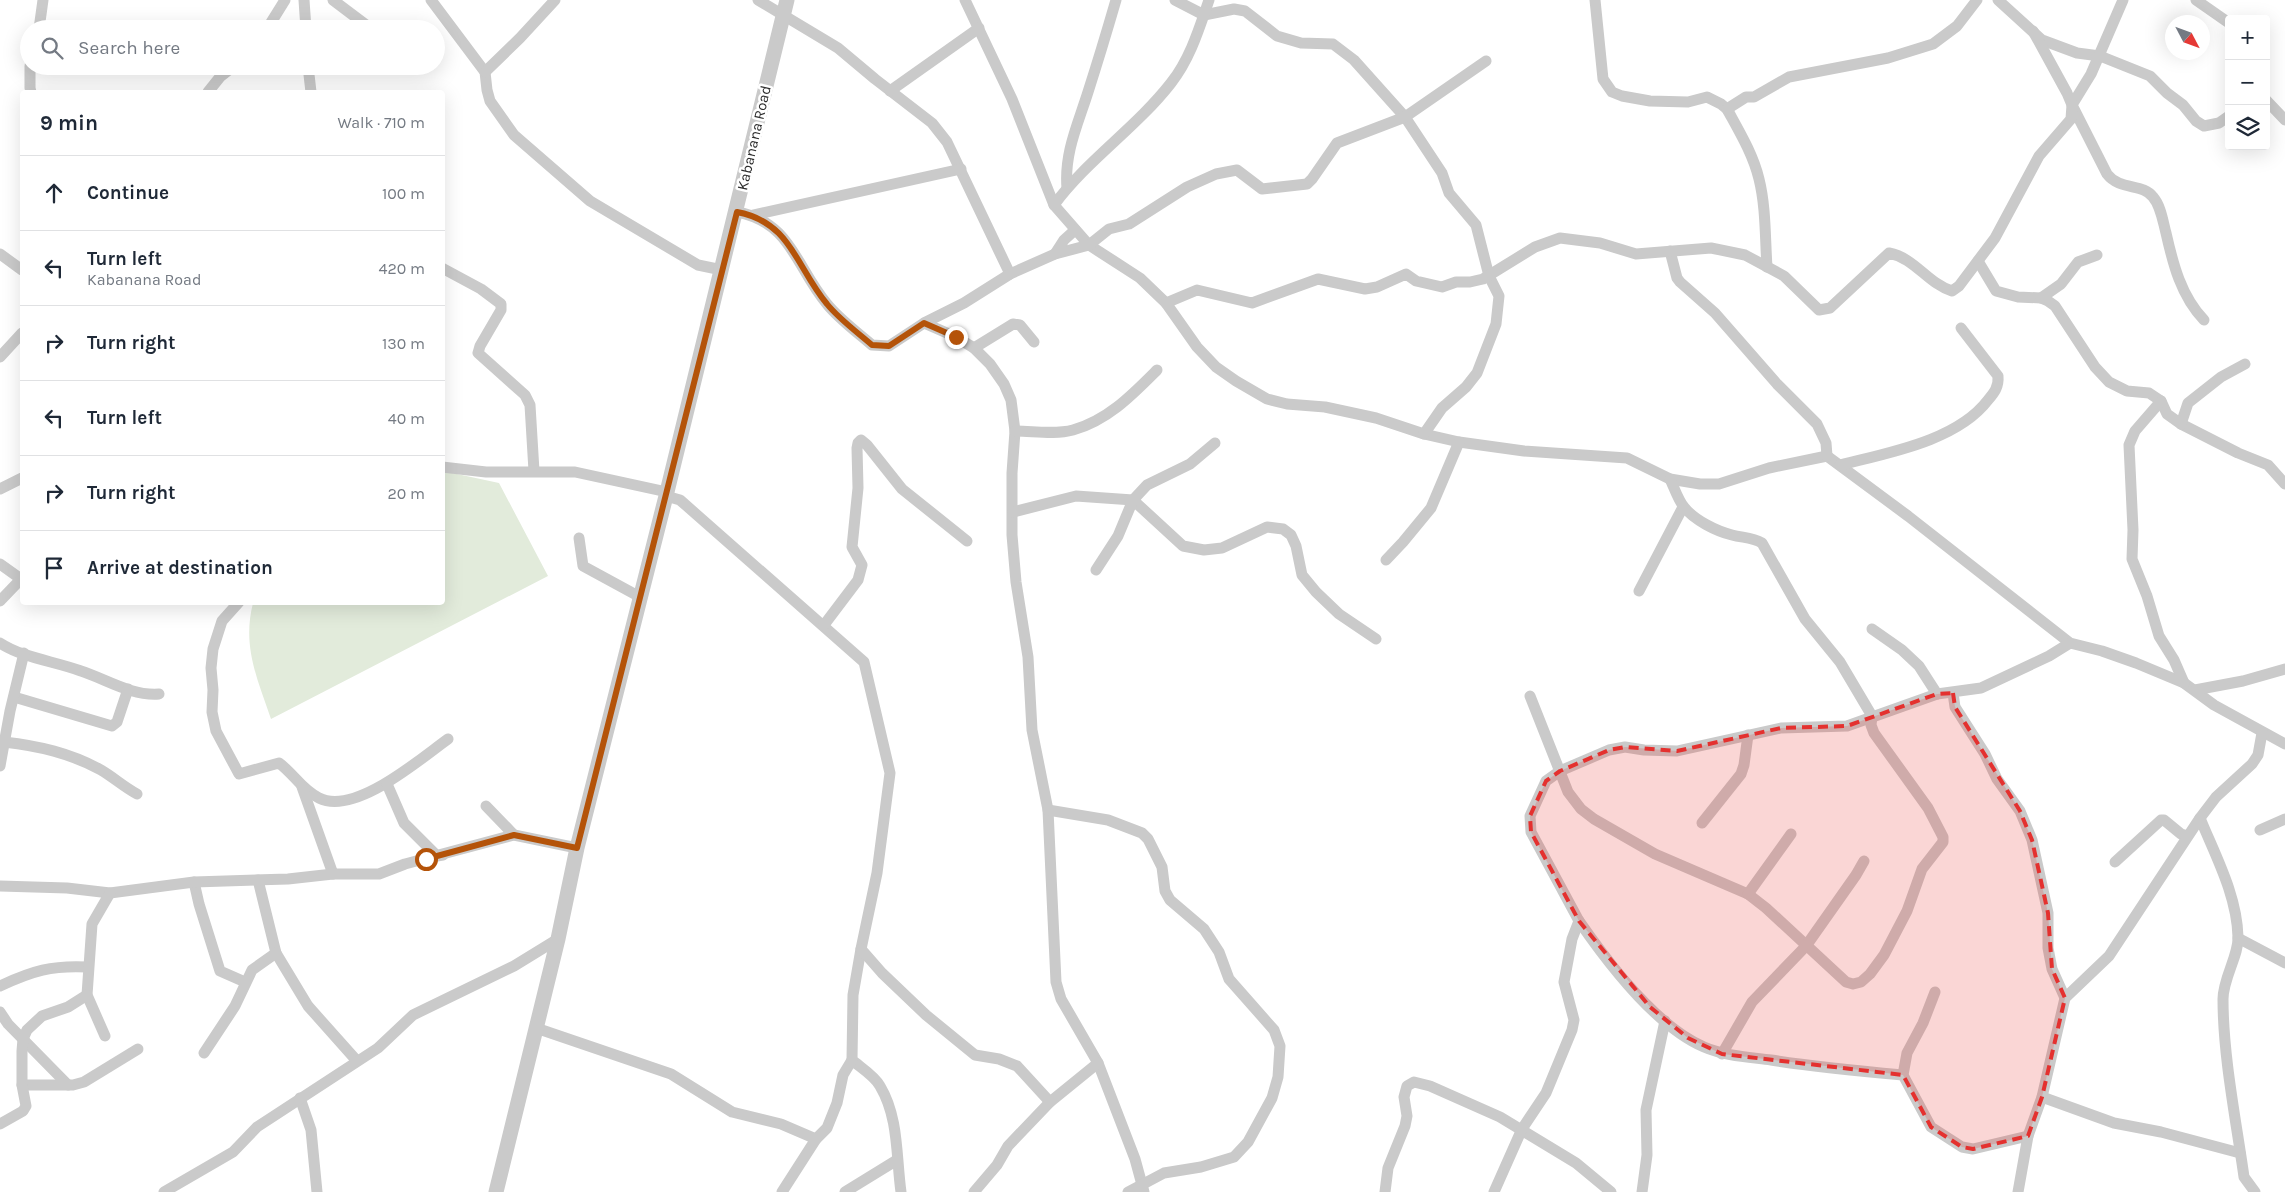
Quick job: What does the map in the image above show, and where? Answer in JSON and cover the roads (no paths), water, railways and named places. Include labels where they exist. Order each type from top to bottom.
[{"type":"street","points":[[40,20],[43,0]]},
{"type":"street","points":[[273,20],[286,0]]},
{"type":"street","points":[[304,0],[305,20]]},
{"type":"street","points":[[333,0],[359,20]]},
{"type":"street","points":[[431,0],[485,72],[486,90],[490,101],[514,135],[590,201],[698,265],[722,270]]},
{"type":"street","points":[[485,72],[555,0]]},
{"type":"street","points":[[758,0],[838,48],[890,91],[932,122],[947,142],[961,169],[976,206],[1010,274]]},
{"type":"street","name":"Kabanana Road","points":[[496,1192],[558,938],[577,848],[737,212],[787,0]]},
{"type":"street","points":[[965,0],[1012,99],[1054,205],[1088,245],[1140,278],[1166,302],[1197,347],[1216,367],[1236,381],[1268,399],[1287,404],[1324,407],[1376,418],[1424,434],[1459,442],[1524,450],[1627,458],[1670,479],[1700,484],[1719,484],[1769,468],[1827,456],[2070,643],[2119,657],[2184,683],[2214,705],[2285,744]]},
{"type":"street","points":[[1067,188],[1065,170],[1073,135],[1091,84],[1116,0]]},
{"type":"street","points":[[1175,0],[1204,15],[1234,9],[1245,11],[1277,36],[1301,43],[1333,44],[1354,60],[1405,117],[1442,173],[1449,193],[1476,225],[1488,276],[1499,296],[1496,324],[1477,373],[1442,408],[1424,434]]},
{"type":"street","points":[[1054,205],[1067,188],[1123,136],[1172,83],[1194,45],[1209,0]]},
{"type":"street","points":[[1595,0],[1603,79],[1612,92],[1622,96],[1650,101],[1688,102],[1707,97],[1721,104],[1726,110],[1755,164],[1759,179],[1764,212],[1767,266]]},
{"type":"street","points":[[1726,110],[1746,97],[1754,97],[1789,77],[1888,58],[1933,44],[1957,26],[1977,0]]},
{"type":"street","points":[[1998,0],[2042,40],[2077,53],[2100,56],[2150,76],[2167,93],[2183,105],[2196,122],[2204,126],[2220,123],[2225,119]]},
{"type":"street","points":[[1166,302],[1197,290],[1252,303],[1318,279],[1365,289],[1377,287],[1406,274],[1416,281],[1442,287],[1456,282],[1470,282],[1488,276],[1535,247],[1560,238],[1600,243],[1636,254],[1711,248],[1744,255],[1784,276],[1813,306],[1823,310],[1830,308],[1889,254],[1899,255],[1910,261],[1934,281],[1952,291],[1959,286],[1995,238],[2039,156],[2071,119],[2072,105],[2100,56],[2124,0]]},
{"type":"street","points":[[2196,0],[2225,21]]},
{"type":"street","points":[[890,91],[979,28]]},
{"type":"street","points":[[2033,31],[2068,92],[2072,105],[2106,174],[2113,182],[2146,190],[2154,197],[2161,213],[2179,280],[2194,309],[2204,320]]},
{"type":"street","points":[[753,215],[792,246],[811,281],[827,305],[872,345],[889,346],[924,323],[964,303],[1010,274],[1055,254],[1088,245],[1109,229],[1129,224],[1186,187],[1216,174],[1237,170],[1262,189],[1307,184],[1312,180],[1337,143],[1405,117],[1486,61]]},
{"type":"street","points":[[30,75],[30,90]]},
{"type":"street","points":[[210,90],[223,75]]},
{"type":"street","points":[[309,75],[311,90]]},
{"type":"street","points":[[2270,104],[2285,120]]},
{"type":"street","points":[[737,212],[753,215],[961,169]]},
{"type":"street","points":[[1055,254],[1064,240],[1075,230]]},
{"type":"street","points":[[1670,252],[1677,278],[1680,282],[1715,313],[1776,384],[1817,424],[1826,443],[1827,456]]},
{"type":"street","points":[[0,254],[20,269]]},
{"type":"street","points":[[2041,298],[2061,284],[2078,262],[2097,255]]},
{"type":"street","points":[[1978,261],[1996,291],[2018,297],[2041,298],[2055,306],[2095,367],[2108,382],[2127,390],[2149,393],[2161,401],[2167,414],[2181,424],[2238,453],[2268,465],[2285,484]]},
{"type":"street","points":[[445,270],[481,289],[501,304],[501,310],[480,346],[478,353],[525,395],[530,405],[534,471]]},
{"type":"street","points":[[924,323],[956,337],[974,348],[990,364],[1004,384],[1012,400],[1015,431],[1012,473],[1012,535],[1015,573],[1028,657],[1032,730],[1048,810],[1056,982],[1061,1000],[1098,1063],[1135,1159],[1143,1188]]},
{"type":"street","points":[[974,348],[1014,324],[1020,325],[1034,342]]},
{"type":"street","points":[[1840,465],[1914,445],[1971,420],[1981,409],[1996,389],[1998,376],[1961,328]]},
{"type":"street","points":[[0,357],[20,335]]},
{"type":"street","points":[[2181,424],[2188,403],[2221,377],[2245,364]]},
{"type":"street","points":[[1015,431],[1073,430],[1100,420],[1123,404],[1157,370]]},
{"type":"street","points":[[2161,401],[2135,431],[2129,445],[2133,530],[2132,560],[2147,596],[2159,636],[2174,660],[2184,683]]},
{"type":"street","points":[[824,625],[858,580],[861,572],[862,565],[852,548],[858,488],[857,448],[858,442],[861,440],[902,489],[967,541]]},
{"type":"street","points":[[1386,560],[1431,508],[1459,442]]},
{"type":"street","points":[[1096,570],[1118,536],[1133,500],[1147,485],[1190,464],[1216,443]]},
{"type":"street","points":[[445,467],[486,472],[575,472],[667,494],[680,500],[864,662],[890,774],[878,874],[853,995],[852,1060],[843,1075],[833,1116],[827,1128],[816,1139],[782,1192]]},
{"type":"street","points":[[0,489],[20,479]]},
{"type":"street","points":[[1530,696],[1568,792],[1581,809],[1594,819],[1655,854],[1748,894],[1766,908],[1846,982],[1853,984],[1861,982],[1884,956],[1907,911],[1922,869],[1943,842],[1941,832],[1928,808],[1874,733],[1871,725],[1872,716],[1840,662],[1805,619],[1762,543],[1755,539],[1719,530],[1697,518],[1683,507],[1670,479]]},
{"type":"street","points":[[1013,512],[1076,496],[1133,500],[1183,546],[1204,550],[1222,548],[1267,527],[1283,529],[1291,535],[1296,546],[1302,575],[1316,592],[1339,614],[1376,639]]},
{"type":"street","points":[[1639,591],[1683,507]]},
{"type":"street","points":[[579,538],[582,560],[588,570],[640,597]]},
{"type":"street","points":[[0,564],[20,578]]},
{"type":"street","points":[[0,601],[20,581]]},
{"type":"street","points":[[236,605],[222,620],[213,649],[211,668],[212,712],[216,731],[239,774],[279,763],[302,787],[321,800],[331,802],[360,796],[387,784],[448,739]]},
{"type":"street","points":[[1872,629],[1902,650],[1919,666],[1936,694]]},
{"type":"street","points":[[0,642],[13,651],[80,670],[128,689],[158,694]]},
{"type":"street","points":[[1903,1075],[1837,1070],[1722,1054],[1702,1046],[1665,1022],[1606,957],[1579,921],[1531,832],[1530,816],[1538,794],[1546,781],[1560,771],[1609,750],[1625,747],[1644,750],[1678,751],[1781,728],[1847,726],[1936,694],[1981,688],[2049,656],[2070,643]]},
{"type":"street","points":[[0,766],[4,742],[5,709],[14,697],[24,653]]},
{"type":"street","points":[[2195,690],[2243,681],[2285,669]]},
{"type":"street","points":[[14,697],[112,726],[117,722],[128,689]]},
{"type":"street","points":[[1953,693],[1955,707],[1985,754],[1997,779],[2020,811],[2032,840],[2048,914],[2048,948],[2052,969],[2065,998]]},
{"type":"street","points":[[2018,1192],[2028,1136],[2042,1097],[2065,998],[2109,956],[2187,836],[2216,796],[2252,764],[2258,755],[2262,733]]},
{"type":"street","points":[[1702,823],[1741,774],[1748,735]]},
{"type":"street","points":[[4,742],[41,746],[75,757],[103,771],[137,794]]},
{"type":"street","points":[[387,784],[404,823],[437,856],[445,855]]},
{"type":"street","points":[[302,787],[333,874]]},
{"type":"street","points":[[486,806],[514,835]]},
{"type":"street","points":[[1048,810],[1108,820],[1142,833],[1148,839],[1162,866],[1165,891],[1170,900],[1204,929],[1218,952],[1229,979],[1274,1030],[1280,1046],[1278,1077],[1272,1098],[1248,1142],[1234,1157],[1201,1167],[1164,1173],[1143,1188],[1128,1192]]},
{"type":"street","points":[[2200,818],[2224,874],[2234,908],[2238,938],[2224,988],[2224,1000],[2240,1153],[2244,1177],[2255,1192]]},
{"type":"street","points":[[2260,830],[2285,819]]},
{"type":"street","points":[[2115,862],[2161,820],[2164,820],[2181,834],[2187,836]]},
{"type":"street","points":[[1748,894],[1790,834]]},
{"type":"street","points":[[2,887],[66,888],[110,893],[194,882],[258,880],[333,874],[379,874],[405,864],[445,855],[514,835],[577,848]]},
{"type":"street","points":[[1722,1054],[1752,1002],[1806,946],[1864,861]]},
{"type":"street","points":[[258,880],[276,953],[308,1006],[357,1061]]},
{"type":"street","points":[[194,882],[220,971],[245,982]]},
{"type":"street","points":[[105,1036],[86,996],[92,924],[110,893]]},
{"type":"street","points":[[1494,1192],[1522,1129],[1546,1092],[1574,1025],[1564,982],[1572,939],[1579,921]]},
{"type":"street","points":[[164,1192],[233,1152],[257,1127],[378,1048],[413,1015],[514,966],[558,938]]},
{"type":"street","points":[[2238,938],[2285,962]]},
{"type":"street","points":[[861,949],[882,973],[926,1015],[975,1055],[999,1059],[1017,1066],[1050,1102]]},
{"type":"street","points":[[204,1053],[234,1010],[245,982],[257,965],[276,953]]},
{"type":"street","points":[[0,986],[26,974],[62,966],[88,967]]},
{"type":"street","points":[[1935,992],[1923,1023],[1907,1053],[1903,1075],[1920,1109],[1931,1126],[1962,1147],[1973,1149],[2028,1136]]},
{"type":"street","points":[[0,1124],[25,1109],[22,1085],[23,1039],[26,1030],[42,1016],[68,1006],[86,996]]},
{"type":"street","points":[[0,1012],[4,1028],[23,1039],[68,1085]]},
{"type":"street","points":[[1642,1192],[1647,1155],[1646,1110],[1665,1022]]},
{"type":"street","points":[[536,1028],[671,1074],[732,1112],[781,1124],[816,1139]]},
{"type":"street","points":[[22,1085],[68,1085],[84,1082],[138,1049]]},
{"type":"street","points":[[852,1060],[880,1084],[888,1103],[898,1140],[897,1160],[901,1192]]},
{"type":"street","points":[[974,1192],[997,1165],[1008,1146],[1050,1102],[1098,1063]]},
{"type":"street","points":[[1385,1192],[1390,1161],[1405,1126],[1407,1116],[1404,1097],[1407,1086],[1410,1083],[1430,1086],[1500,1117],[1576,1163],[1611,1192]]},
{"type":"street","points":[[2042,1097],[2114,1123],[2161,1132],[2240,1153]]},
{"type":"street","points":[[300,1098],[311,1130],[317,1192]]},
{"type":"street","points":[[844,1192],[897,1160]]}]
